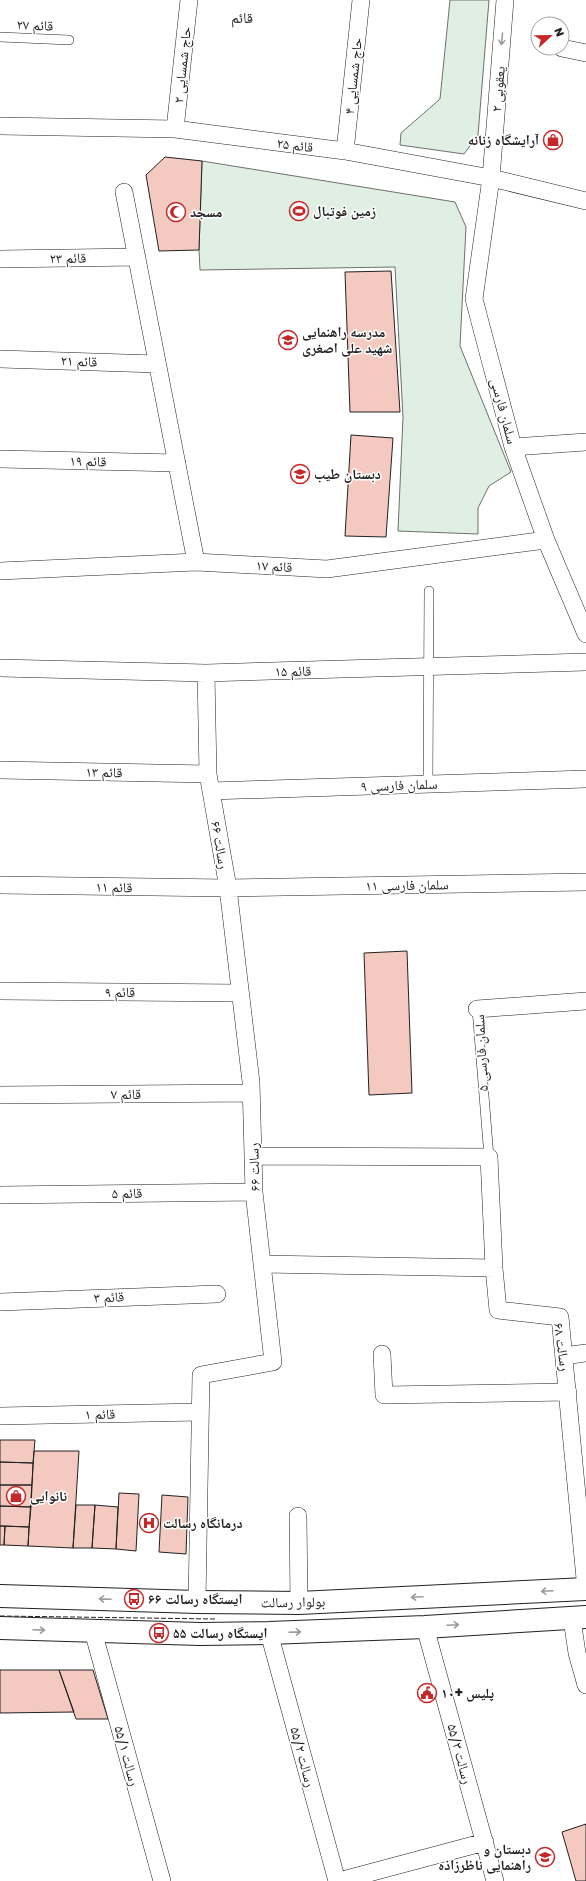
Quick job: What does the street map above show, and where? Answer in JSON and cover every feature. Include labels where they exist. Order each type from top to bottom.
[{"type":"main road","name":"بولوار رسالت","points":[[0,1596],[197,1602],[299,1603],[586,1589]]},
{"type":"main road","name":"بولوار رسالت","points":[[0,1628],[93,1631],[269,1633],[425,1627],[579,1618]]},
{"type":"street","name":"حاج شمسایی ۲","points":[[175,129],[189,0]]},
{"type":"street","name":"حاج شمسایی ۴","points":[[345,151],[361,0]]},
{"type":"street","name":"یعقوبی ۲","points":[[491,178],[505,0]]},
{"type":"street","points":[[570,50],[586,53]]},
{"type":"street","name":"قائم ۲۵","points":[[0,126],[175,129],[345,151],[491,178],[586,201]]},
{"type":"street","name":"سلمان فارسی","points":[[491,178],[474,299],[513,447],[546,540],[586,634]]},
{"type":"street","points":[[124,192],[196,562]]},
{"type":"street","name":"قائم ۲۳","points":[[0,259],[137,258]]},
{"type":"street","name":"قائم ۲۱","points":[[0,359],[157,364]]},
{"type":"street","points":[[513,447],[586,442]]},
{"type":"street","name":"قائم ۱۹","points":[[0,459],[177,463]]},
{"type":"street","name":"قائم ۱۷","points":[[0,570],[196,562],[328,569],[546,540]]},
{"type":"street","name":"قائم ۱۵","points":[[0,668],[206,673],[427,668],[586,662]]},
{"type":"street","name":"رسالت ۶۶","points":[[197,1602],[201,1375],[273,1362],[254,1192],[251,1093],[240,993],[228,888],[208,774],[206,673]]},
{"type":"street","name":"قائم ۱۳","points":[[0,770],[208,774]]},
{"type":"street","name":"سلمان فارسی ۹","points":[[211,791],[586,779]]},
{"type":"street","name":"سلمان فارسی ۱۱","points":[[228,888],[586,882]]},
{"type":"street","name":"قائم ۱۱","points":[[0,885],[228,888]]},
{"type":"street","name":"قائم ۹","points":[[0,991],[240,993]]},
{"type":"street","name":"سلمان فارسی ۵","points":[[476,1009],[586,1001]]},
{"type":"street","name":"قائم ۷","points":[[0,1095],[251,1093]]},
{"type":"street","points":[[253,1156],[489,1157]]},
{"type":"street","name":"رسالت ۶۸","points":[[489,1157],[494,1268],[498,1310],[560,1317],[582,1508],[586,1589]]},
{"type":"street","name":"قائم ۵","points":[[0,1195],[254,1192]]},
{"type":"street","points":[[262,1264],[494,1268]]},
{"type":"street","name":"قائم ۳","points":[[0,1302],[217,1294]]},
{"type":"street","points":[[564,1356],[586,1353]]},
{"type":"street","points":[[382,1354],[384,1395],[568,1392]]},
{"type":"street","name":"قائم ۱","points":[[0,1416],[200,1412]]},
{"type":"street","points":[[298,1516],[299,1603]]},
{"type":"street","points":[[579,1618],[577,1653],[586,1685]]},
{"type":"street","name":"رسالت ۵۵/۳","points":[[425,1627],[496,1881]]},
{"type":"street","name":"رسالت ۵۵/۱","points":[[93,1631],[162,1881]]},
{"type":"street","name":"رسالت ۵۵/۲","points":[[269,1633],[338,1881]]},
{"type":"street","points":[[338,1881],[485,1842]]},
{"type":"lane","name":"قائم ۲۷","points":[[0,37],[69,40]]},
{"type":"lane","points":[[428,784],[427,668],[429,591]]},
{"type":"lane","name":"سلمان فارسی ۵","points":[[476,1009],[489,1157]]},
{"type":"green space","points":[[450,0],[489,0],[478,135],[464,154],[400,145],[401,133],[440,99]]},
{"type":"green space","points":[[202,161],[455,202],[466,227],[460,346],[511,472],[489,486],[478,508],[478,534],[398,531],[403,417],[395,267],[200,270],[199,250]]},
{"type":"building","name":"مسجد","points":[[165,157],[202,161],[199,250],[159,251],[146,175]]},
{"type":"building","points":[[391,271],[400,412],[350,412],[345,272]]},
{"type":"building","points":[[351,435],[393,438],[386,537],[345,536]]},
{"type":"building","points":[[407,951],[412,1093],[369,1095],[364,953]]},
{"type":"building","points":[[0,1440],[35,1440],[33,1463],[0,1462]]},
{"type":"building","points":[[34,1451],[79,1451],[73,1548],[28,1546]]},
{"type":"building","points":[[0,1462],[33,1463],[32,1485],[0,1485]]},
{"type":"building","name":"نانوایی","points":[[0,1485],[32,1485],[31,1507],[0,1506]]},
{"type":"building","points":[[119,1493],[139,1494],[136,1551],[116,1549]]},
{"type":"building","points":[[162,1495],[188,1497],[186,1554],[159,1552]]},
{"type":"building","points":[[76,1505],[95,1505],[92,1548],[73,1548]]},
{"type":"building","points":[[95,1505],[118,1507],[116,1549],[92,1548]]},
{"type":"building","points":[[0,1506],[31,1507],[29,1527],[0,1526]]},
{"type":"building","points":[[0,1526],[5,1526],[4,1545],[0,1545]]},
{"type":"building","points":[[5,1526],[29,1527],[28,1546],[4,1545]]},
{"type":"building","points":[[0,1670],[59,1670],[74,1712],[0,1713]]},
{"type":"building","points":[[59,1670],[93,1670],[108,1719],[76,1719]]},
{"type":"building","points":[[586,1824],[586,1881],[576,1881],[562,1832]]},
{"type":"fence","points":[[0,1616],[215,1619]]},
{"type":"place","name":"آرایشگاه زنانه","points":[[553,140]]},
{"type":"place","name":"زمین فوتبال","points":[[299,211]]},
{"type":"place","name":"مسجد","points":[[176,212]]},
{"type":"place","name":"مدرسه راهنمایی شهید علی اصغری","points":[[288,340]]},
{"type":"place","name":"دبستان طیب","points":[[300,474]]},
{"type":"place","name":"نانوایی","points":[[16,1496]]},
{"type":"place","name":"درمانگاه رسالت","points":[[149,1523]]},
{"type":"place","name":"ایستگاه رسالت ۶۶","points":[[134,1599]]},
{"type":"place","name":"ایستگاه رسالت ۵۵","points":[[159,1633]]},
{"type":"place","name":"پلیس +۱۰","points":[[427,1693]]},
{"type":"place","name":"دبستان و راهنمایی ناظرزاذه","points":[[545,1857]]},
{"type":"district","name":"قائم","points":[[242,18]]}]
